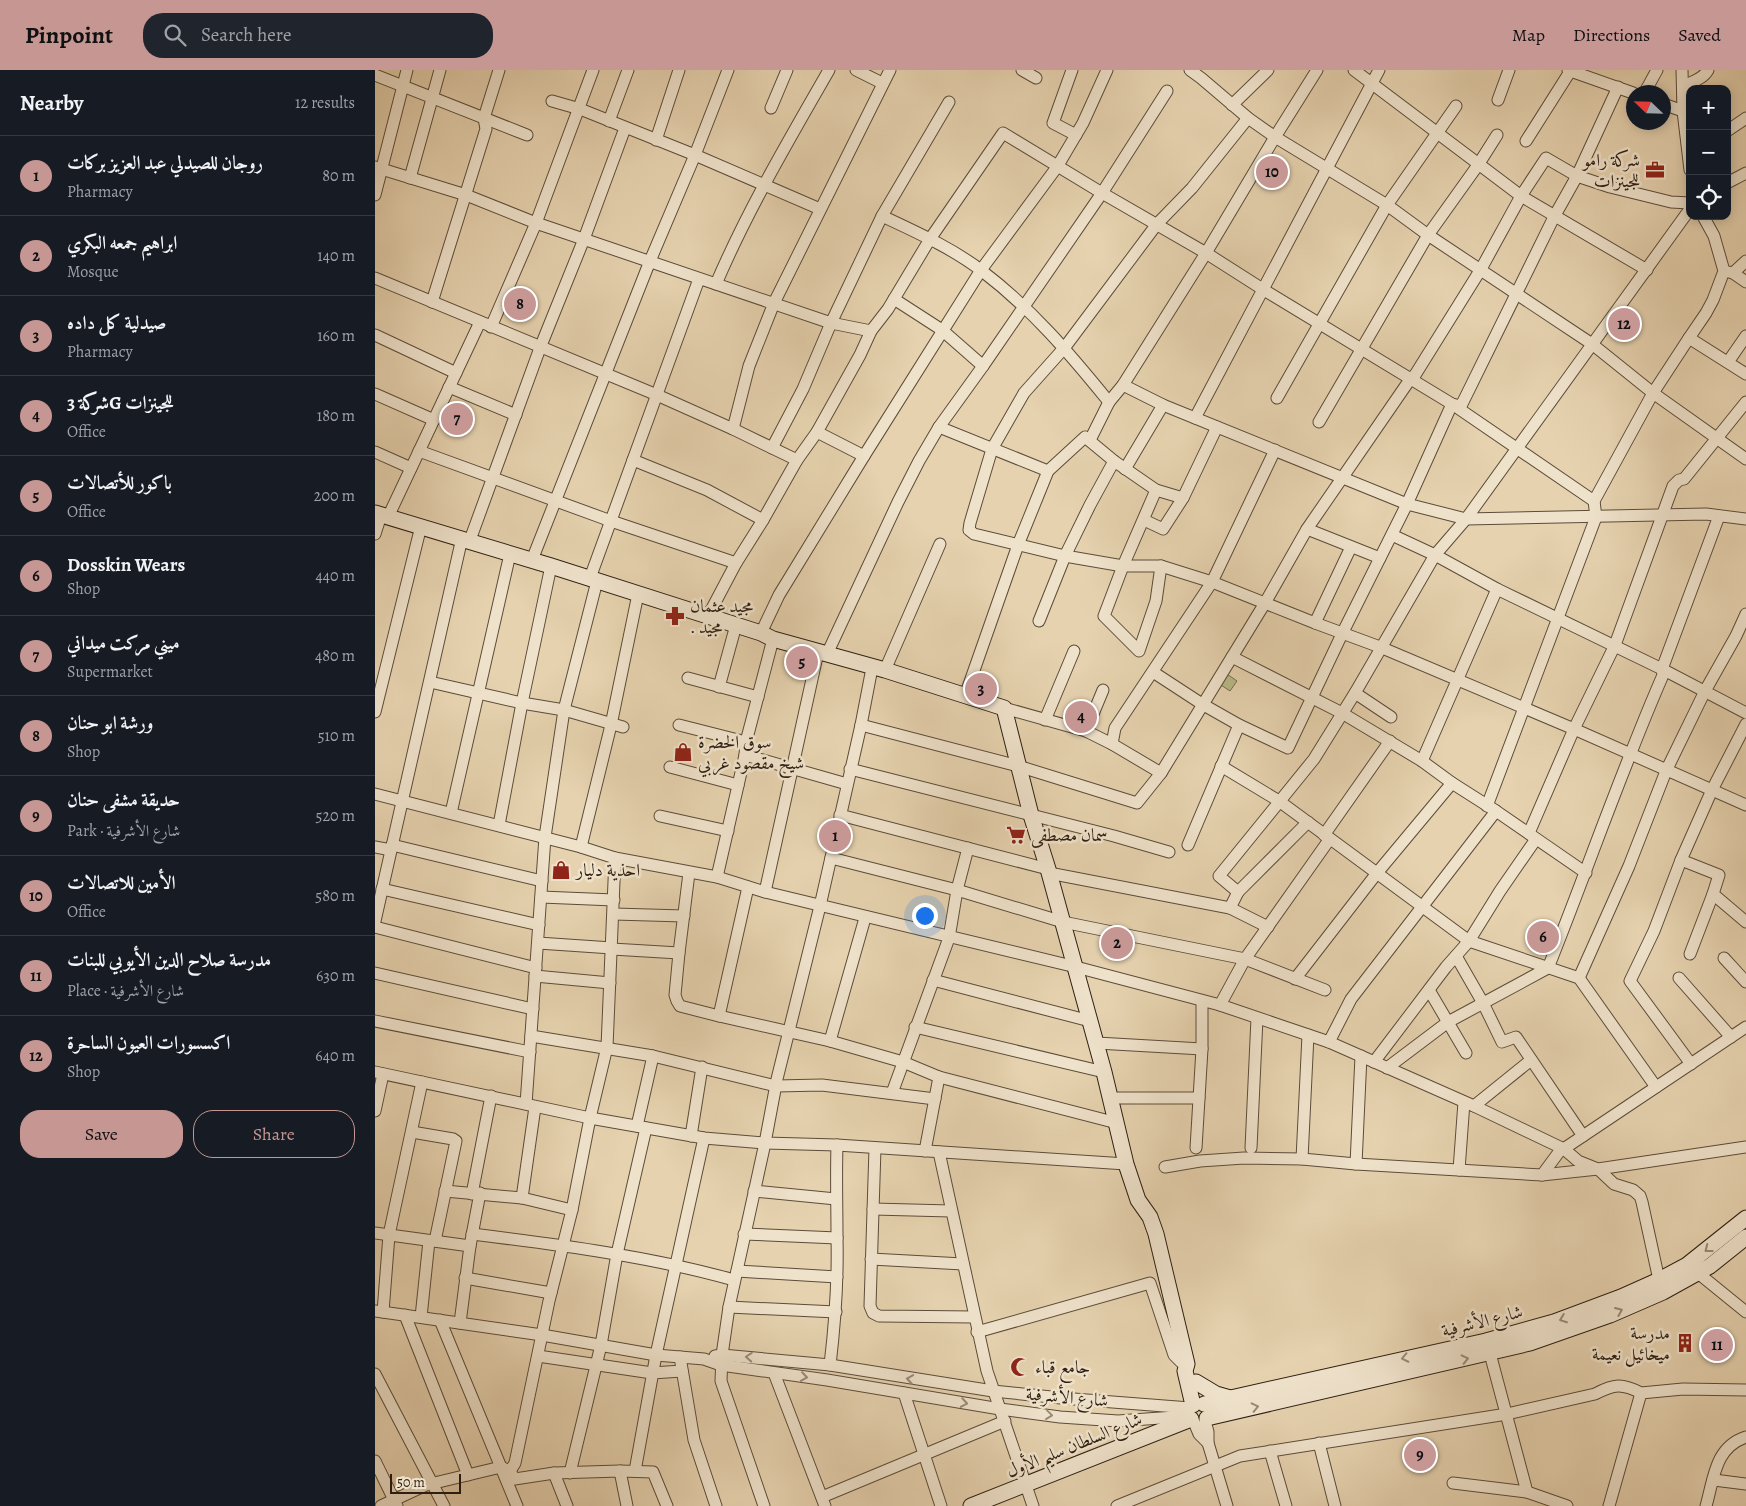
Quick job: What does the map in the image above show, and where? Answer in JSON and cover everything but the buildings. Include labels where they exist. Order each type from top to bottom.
[{"type":"street","points":[[375,195],[378,168],[407,70]]},
{"type":"street","points":[[410,178],[439,70]]},
{"type":"street","points":[[432,302],[486,129],[484,118],[499,70]]},
{"type":"street","points":[[491,327],[535,223],[580,109],[593,70]]},
{"type":"street","points":[[609,121],[628,70]]},
{"type":"street","points":[[656,140],[679,70]]},
{"type":"street","points":[[532,560],[604,374],[695,155],[727,70]]},
{"type":"street","points":[[771,108],[787,70]]},
{"type":"street","points":[[716,284],[734,241],[764,184],[829,70]]},
{"type":"street","points":[[856,70],[882,83]]},
{"type":"street","points":[[733,429],[749,366],[773,303],[890,70]]},
{"type":"street","points":[[1022,70],[1036,78]]},
{"type":"street","points":[[1072,70],[1053,123],[1076,135]]},
{"type":"street","points":[[717,877],[745,755],[746,742],[758,697],[767,636],[779,595],[942,330],[981,270],[1057,167],[1076,135],[1107,70]]},
{"type":"street","points":[[1190,70],[1247,118],[1387,205],[1428,235],[1591,344],[1653,393],[1746,459]]},
{"type":"street","points":[[1232,105],[1269,70]]},
{"type":"street","points":[[1090,440],[1109,402],[1123,385],[1207,253],[1317,70]]},
{"type":"street","points":[[1354,70],[1521,196],[1647,270]]},
{"type":"street","points":[[1195,418],[1379,70]]},
{"type":"street","points":[[1498,100],[1509,70]]},
{"type":"street","points":[[1527,141],[1570,70],[1626,90]]},
{"type":"street","points":[[1649,85],[1657,70]]},
{"type":"street","points":[[1682,70],[1683,111],[1686,132]]},
{"type":"street","points":[[1683,86],[1698,80],[1708,70]]},
{"type":"street","points":[[375,75],[527,136]]},
{"type":"street","points":[[1452,404],[1461,406],[1554,217],[1577,176],[1618,87]]},
{"type":"street","points":[[765,892],[791,768],[822,653],[919,461],[939,426],[983,366],[1102,193],[1167,91]]},
{"type":"street","points":[[552,101],[580,109],[695,155],[820,209]]},
{"type":"street","points":[[772,448],[803,389],[831,322],[882,216],[949,102]]},
{"type":"street","points":[[1277,398],[1387,205],[1456,106]]},
{"type":"street","points":[[1671,107],[1683,111]]},
{"type":"street","points":[[1247,118],[1192,188],[1157,224],[1065,347],[1024,393],[992,449],[969,530],[974,534],[1065,556],[1123,566],[1161,566],[1212,582],[1342,634],[1380,647],[1574,729],[1746,805]]},
{"type":"street","points":[[1731,127],[1746,118]]},
{"type":"street","points":[[375,921],[379,893],[392,848],[430,682],[466,539],[493,478],[540,348],[584,239],[625,128]]},
{"type":"street","points":[[707,616],[797,460],[817,432],[860,355],[871,331],[894,299],[930,239],[1003,133],[1057,167],[1207,253],[1264,290],[1363,348],[1452,404],[1594,501]]},
{"type":"street","points":[[1319,422],[1428,235],[1497,135]]},
{"type":"street","points":[[861,725],[1018,766],[1137,803],[1161,773],[1265,603],[1307,529],[1411,378],[1415,375],[1481,269],[1521,196],[1546,158],[1577,176],[1671,202],[1686,203]]},
{"type":"street","points":[[378,168],[466,195],[535,223],[699,279],[831,322],[871,331]]},
{"type":"street","points":[[1731,181],[1746,173]]},
{"type":"street","points":[[1238,892],[1219,876],[1314,758],[1355,693],[1435,555],[1466,519],[1686,215]]},
{"type":"street","points":[[882,216],[930,239],[981,270],[1024,306],[1065,347],[1109,402]]},
{"type":"street","points":[[1705,220],[1729,272],[1746,282]]},
{"type":"street","points":[[1329,1042],[1351,998],[1422,907],[1491,808],[1523,708],[1596,517],[1594,501],[1653,393],[1706,314],[1729,272],[1746,261]]},
{"type":"street","points":[[375,278],[657,395],[797,460]]},
{"type":"street","points":[[522,1198],[530,1105],[530,1052],[545,837],[564,710],[593,579],[611,521],[699,279]]},
{"type":"street","points":[[894,299],[942,330],[983,366]]},
{"type":"street","points":[[375,534],[382,515],[411,468],[480,322]]},
{"type":"street","points":[[375,335],[456,373]]},
{"type":"street","points":[[1728,362],[1746,336]]},
{"type":"street","points":[[1689,338],[1746,374]]},
{"type":"street","points":[[1123,385],[1163,405],[1407,504],[1466,519],[1706,514],[1746,519]]},
{"type":"street","points":[[449,386],[516,415]]},
{"type":"street","points":[[375,394],[434,420]]},
{"type":"street","points":[[1374,1062],[1469,941],[1532,836],[1574,729],[1615,645],[1673,486],[1679,480],[1684,479],[1746,402]]},
{"type":"street","points":[[1153,672],[1202,704],[1239,725],[1288,748],[1407,504],[1452,404]]},
{"type":"street","points":[[1125,469],[1163,405]]},
{"type":"street","points":[[939,426],[1048,471]]},
{"type":"street","points":[[1143,520],[1163,529],[1183,498],[1217,427]]},
{"type":"street","points":[[817,432],[864,456]]},
{"type":"street","points":[[965,696],[1018,545],[1048,471],[1085,437],[1114,461],[1156,490],[1183,498]]},
{"type":"street","points":[[1112,744],[1115,728],[1212,582],[1275,450]]},
{"type":"street","points":[[419,451],[611,521],[736,563]]},
{"type":"street","points":[[375,452],[411,468]]},
{"type":"street","points":[[633,460],[707,490],[763,520]]},
{"type":"street","points":[[1039,621],[1065,556],[1114,461]]},
{"type":"street","points":[[1156,490],[1123,566],[1104,616],[1139,650],[1156,601],[1161,566]]},
{"type":"street","points":[[382,515],[466,539],[822,653],[1086,731],[1161,773]]},
{"type":"street","points":[[1387,1068],[1448,1022],[1549,968],[1630,754],[1663,675],[1663,669],[1719,516]]},
{"type":"street","points":[[375,712],[421,526]]},
{"type":"street","points":[[1307,529],[1380,558]]},
{"type":"street","points":[[1392,535],[1435,555],[1497,589],[1663,669],[1746,713]]},
{"type":"street","points":[[764,1506],[721,1381],[721,1360],[729,1307],[776,1086],[820,906],[861,725],[878,669],[940,544]]},
{"type":"street","points":[[1315,623],[1351,547]]},
{"type":"street","points":[[451,813],[510,554]]},
{"type":"street","points":[[499,826],[551,566]]},
{"type":"street","points":[[1422,761],[1497,589]]},
{"type":"street","points":[[581,847],[611,725],[638,594]]},
{"type":"street","points":[[1579,978],[1629,866],[1666,771],[1705,691],[1736,636],[1746,614]]},
{"type":"street","points":[[719,687],[735,625]]},
{"type":"street","points":[[1045,720],[1075,651]]},
{"type":"street","points":[[1232,657],[1342,713],[1390,741],[1586,873]]},
{"type":"street","points":[[688,678],[758,697]]},
{"type":"street","points":[[430,682],[522,704],[564,710],[623,727]]},
{"type":"street","points":[[1086,731],[1103,690]]},
{"type":"street","points":[[1355,693],[1391,717]]},
{"type":"street","points":[[1004,708],[1031,816],[1049,871],[1105,1072],[1126,1164],[1138,1200],[1150,1217],[1153,1226],[1187,1364],[1185,1372],[1197,1413],[1208,1432],[1208,1444],[1227,1506]]},
{"type":"street","points":[[1691,1064],[1630,981],[1654,931],[1681,860],[1712,790],[1746,724]]},
{"type":"street","points":[[679,725],[746,742]]},
{"type":"street","points":[[1188,845],[1239,725]]},
{"type":"street","points":[[1220,1005],[1245,959],[1390,741]]},
{"type":"street","points":[[745,755],[847,784]]},
{"type":"street","points":[[1221,766],[1279,801],[1469,941],[1579,978],[1656,1087]]},
{"type":"street","points":[[670,767],[738,785]]},
{"type":"street","points":[[851,769],[1114,836],[1169,852]]},
{"type":"street","points":[[1295,979],[1377,874],[1452,784]]},
{"type":"street","points":[[375,794],[545,837],[615,858],[717,877],[765,892],[865,918],[1075,967],[1220,1005],[1329,1042],[1469,1104],[1564,1149],[1578,1160],[1598,1169],[1614,1184],[1629,1188],[1640,1196],[1659,1280]]},
{"type":"street","points":[[840,815],[1049,871],[1230,908],[1268,927]]},
{"type":"street","points":[[660,816],[728,831]]},
{"type":"street","points":[[1230,908],[1238,892],[1308,822]]},
{"type":"street","points":[[375,847],[392,848],[542,881]]},
{"type":"street","points":[[892,1093],[949,938],[957,890],[968,848]]},
{"type":"street","points":[[508,1474],[515,1463],[551,1293],[572,1210],[590,1118],[607,1047],[615,858]]},
{"type":"street","points":[[831,858],[957,890],[1063,922],[1245,959],[1325,990]]},
{"type":"street","points":[[1681,860],[1719,875],[1691,954]]},
{"type":"street","points":[[689,873],[675,995],[680,1006],[829,1041],[903,1062],[939,1077],[1117,1123]]},
{"type":"street","points":[[719,1016],[747,887]]},
{"type":"street","points":[[379,893],[539,925]]},
{"type":"street","points":[[1713,894],[1746,922]]},
{"type":"street","points":[[541,897],[614,900]]},
{"type":"street","points":[[614,914],[684,916]]},
{"type":"street","points":[[829,1041],[865,918]]},
{"type":"street","points":[[375,927],[536,972],[609,983]]},
{"type":"street","points":[[538,943],[679,953]]},
{"type":"street","points":[[1456,956],[1483,1003],[1502,1042],[1515,1037],[1583,1136]]},
{"type":"street","points":[[1724,958],[1746,982]]},
{"type":"street","points":[[375,973],[533,1009]]},
{"type":"street","points":[[1679,978],[1731,1037]]},
{"type":"street","points":[[933,980],[1090,1021]]},
{"type":"street","points":[[1429,990],[1466,1053]]},
{"type":"street","points":[[1195,1148],[1202,1049],[1202,1001]]},
{"type":"street","points":[[1251,1148],[1257,1018]]},
{"type":"street","points":[[375,1021],[530,1052]]},
{"type":"street","points":[[915,1027],[1105,1072]]},
{"type":"street","points":[[1542,1175],[1555,1156],[1564,1149],[1746,1027]]},
{"type":"street","points":[[1302,1158],[1308,1035]]},
{"type":"street","points":[[531,1036],[653,1056],[776,1086],[822,1084],[935,1099]]},
{"type":"street","points":[[1097,1043],[1202,1049]]},
{"type":"street","points":[[570,1473],[601,1345],[642,1127],[653,1056]]},
{"type":"street","points":[[1356,1164],[1361,1056]]},
{"type":"street","points":[[1459,1170],[1469,1104],[1531,1060]]},
{"type":"street","points":[[691,1136],[702,1067]]},
{"type":"street","points":[[375,1111],[379,1073],[590,1118],[703,1138],[1126,1164]]},
{"type":"street","points":[[925,1151],[939,1077]]},
{"type":"street","points":[[422,1082],[389,1235],[379,1312],[543,1335],[656,1354],[721,1360]]},
{"type":"street","points":[[460,1323],[476,1194],[491,1096]]},
{"type":"street","points":[[1110,1098],[1199,1098]]},
{"type":"street","points":[[411,1132],[456,1141],[432,1241],[421,1317]]},
{"type":"street","points":[[635,1471],[656,1354],[703,1138]]},
{"type":"street","points":[[830,1365],[836,1312],[837,1145]]},
{"type":"street","points":[[1165,1167],[1201,1161],[1244,1158],[1302,1158],[1356,1164],[1542,1175],[1598,1169],[1746,1147]]},
{"type":"street","points":[[875,1148],[870,1306],[873,1313],[879,1316],[974,1318]]},
{"type":"street","points":[[939,1152],[977,1332],[993,1391],[1033,1506]]},
{"type":"street","points":[[445,1191],[522,1198],[572,1210]]},
{"type":"street","points":[[754,1191],[836,1199]]},
{"type":"street","points":[[873,1208],[951,1211]]},
{"type":"street","name":"شارع الأشرفية","points":[[721,1360],[830,1365],[993,1391],[1197,1413],[1229,1398],[1488,1347],[1530,1343],[1610,1315],[1663,1292],[1693,1269],[1746,1218]]},
{"type":"street","points":[[375,1233],[469,1246]]},
{"type":"street","points":[[472,1234],[562,1245],[735,1276],[837,1277]]},
{"type":"street","points":[[744,1234],[837,1238]]},
{"type":"street","name":"شارع الأشرفية","points":[[721,1360],[774,1372],[1000,1409],[1060,1416],[1118,1420],[1197,1413],[1488,1347],[1621,1297],[1659,1280],[1693,1269],[1710,1266],[1746,1237]]},
{"type":"street","points":[[871,1259],[963,1264]]},
{"type":"street","points":[[1693,1269],[1746,1312]]},
{"type":"street","points":[[465,1278],[551,1293]]},
{"type":"street","points":[[977,1332],[1150,1283],[1174,1355],[1181,1362],[1191,1367],[1196,1382],[1197,1413]]},
{"type":"street","points":[[729,1307],[836,1312]]},
{"type":"street","points":[[405,1315],[467,1475]]},
{"type":"street","points":[[440,1320],[508,1474],[517,1506]]},
{"type":"street","points":[[1488,1347],[1527,1492]]},
{"type":"street","points":[[538,1356],[653,1373],[682,1371]]},
{"type":"street","points":[[680,1357],[693,1440],[716,1506]]},
{"type":"street","points":[[774,1372],[823,1502],[1005,1421]]},
{"type":"street","points":[[375,1374],[444,1506]]},
{"type":"street","points":[[1196,1382],[1216,1394],[1229,1398]]},
{"type":"street","points":[[1117,1506],[1240,1456],[1507,1414],[1595,1394],[1608,1387],[1628,1386],[1641,1393],[1683,1389],[1746,1390]]},
{"type":"street","points":[[904,1393],[941,1506]]},
{"type":"street","points":[[1609,1506],[1641,1393]]},
{"type":"street","name":"شارع السلطان سليم الأول","points":[[972,1506],[1197,1413]]},
{"type":"street","points":[[1706,1506],[1719,1460],[1729,1445],[1746,1437]]},
{"type":"street","points":[[1319,1443],[1335,1506]]},
{"type":"street","points":[[1270,1451],[1286,1506]]},
{"type":"street","points":[[375,1461],[395,1503]]},
{"type":"street","points":[[620,1471],[627,1506]]},
{"type":"street","points":[[381,1506],[395,1503],[431,1484],[467,1475],[635,1471],[653,1472],[667,1506]]},
{"type":"street","points":[[554,1474],[567,1506]]},
{"type":"street","points":[[1714,1480],[1746,1484]]},
{"type":"street","points":[[1453,1483],[1527,1492],[1567,1506]]},
{"type":"green space","points":[[1227,674],[1237,681],[1230,691],[1221,685]]},
{"type":"place","name":"شركة رامو للجينزات","points":[[1655,170]]},
{"type":"place","name":"الأمين للاتصالات","points":[[1272,172]]},
{"type":"place","name":"ورشة ابو حنان","points":[[520,304]]},
{"type":"place","name":"اكسسورات العيون الساحرة","points":[[1624,324]]},
{"type":"place","name":"ميني مركت ميداني","points":[[457,419]]},
{"type":"place","name":"مجيد عثمان . مجيد","points":[[675,616]]},
{"type":"place","name":"باكور للأتصالات","points":[[802,662]]},
{"type":"place","name":"صيدلية كل داده","points":[[981,689]]},
{"type":"place","name":"شركة 3G للجينزات","points":[[1081,717]]},
{"type":"place","name":"سوق الخضرة شيخ مقصود غربي","points":[[683,752]]},
{"type":"place","name":"سمان مصطفى","points":[[1016,835]]},
{"type":"place","name":"روجان للصيدلي عبد العزيز بركات","points":[[835,836]]},
{"type":"place","name":"احذية دليار","points":[[561,870]]},
{"type":"place","name":"Dosskin Wears","points":[[1543,937]]},
{"type":"place","name":"ابراهيم جمعه البكري","points":[[1117,943]]},
{"type":"place","name":"مدرسة ميخائيل نعيمة","points":[[1685,1343]]},
{"type":"place","name":"مدرسة صلاح الدين الأيوبي للبنات","points":[[1717,1345]]},
{"type":"place","name":"جامع قباء","points":[[1020,1367]]},
{"type":"place","name":"حديقة مشفى حنان","points":[[1420,1455]]}]
